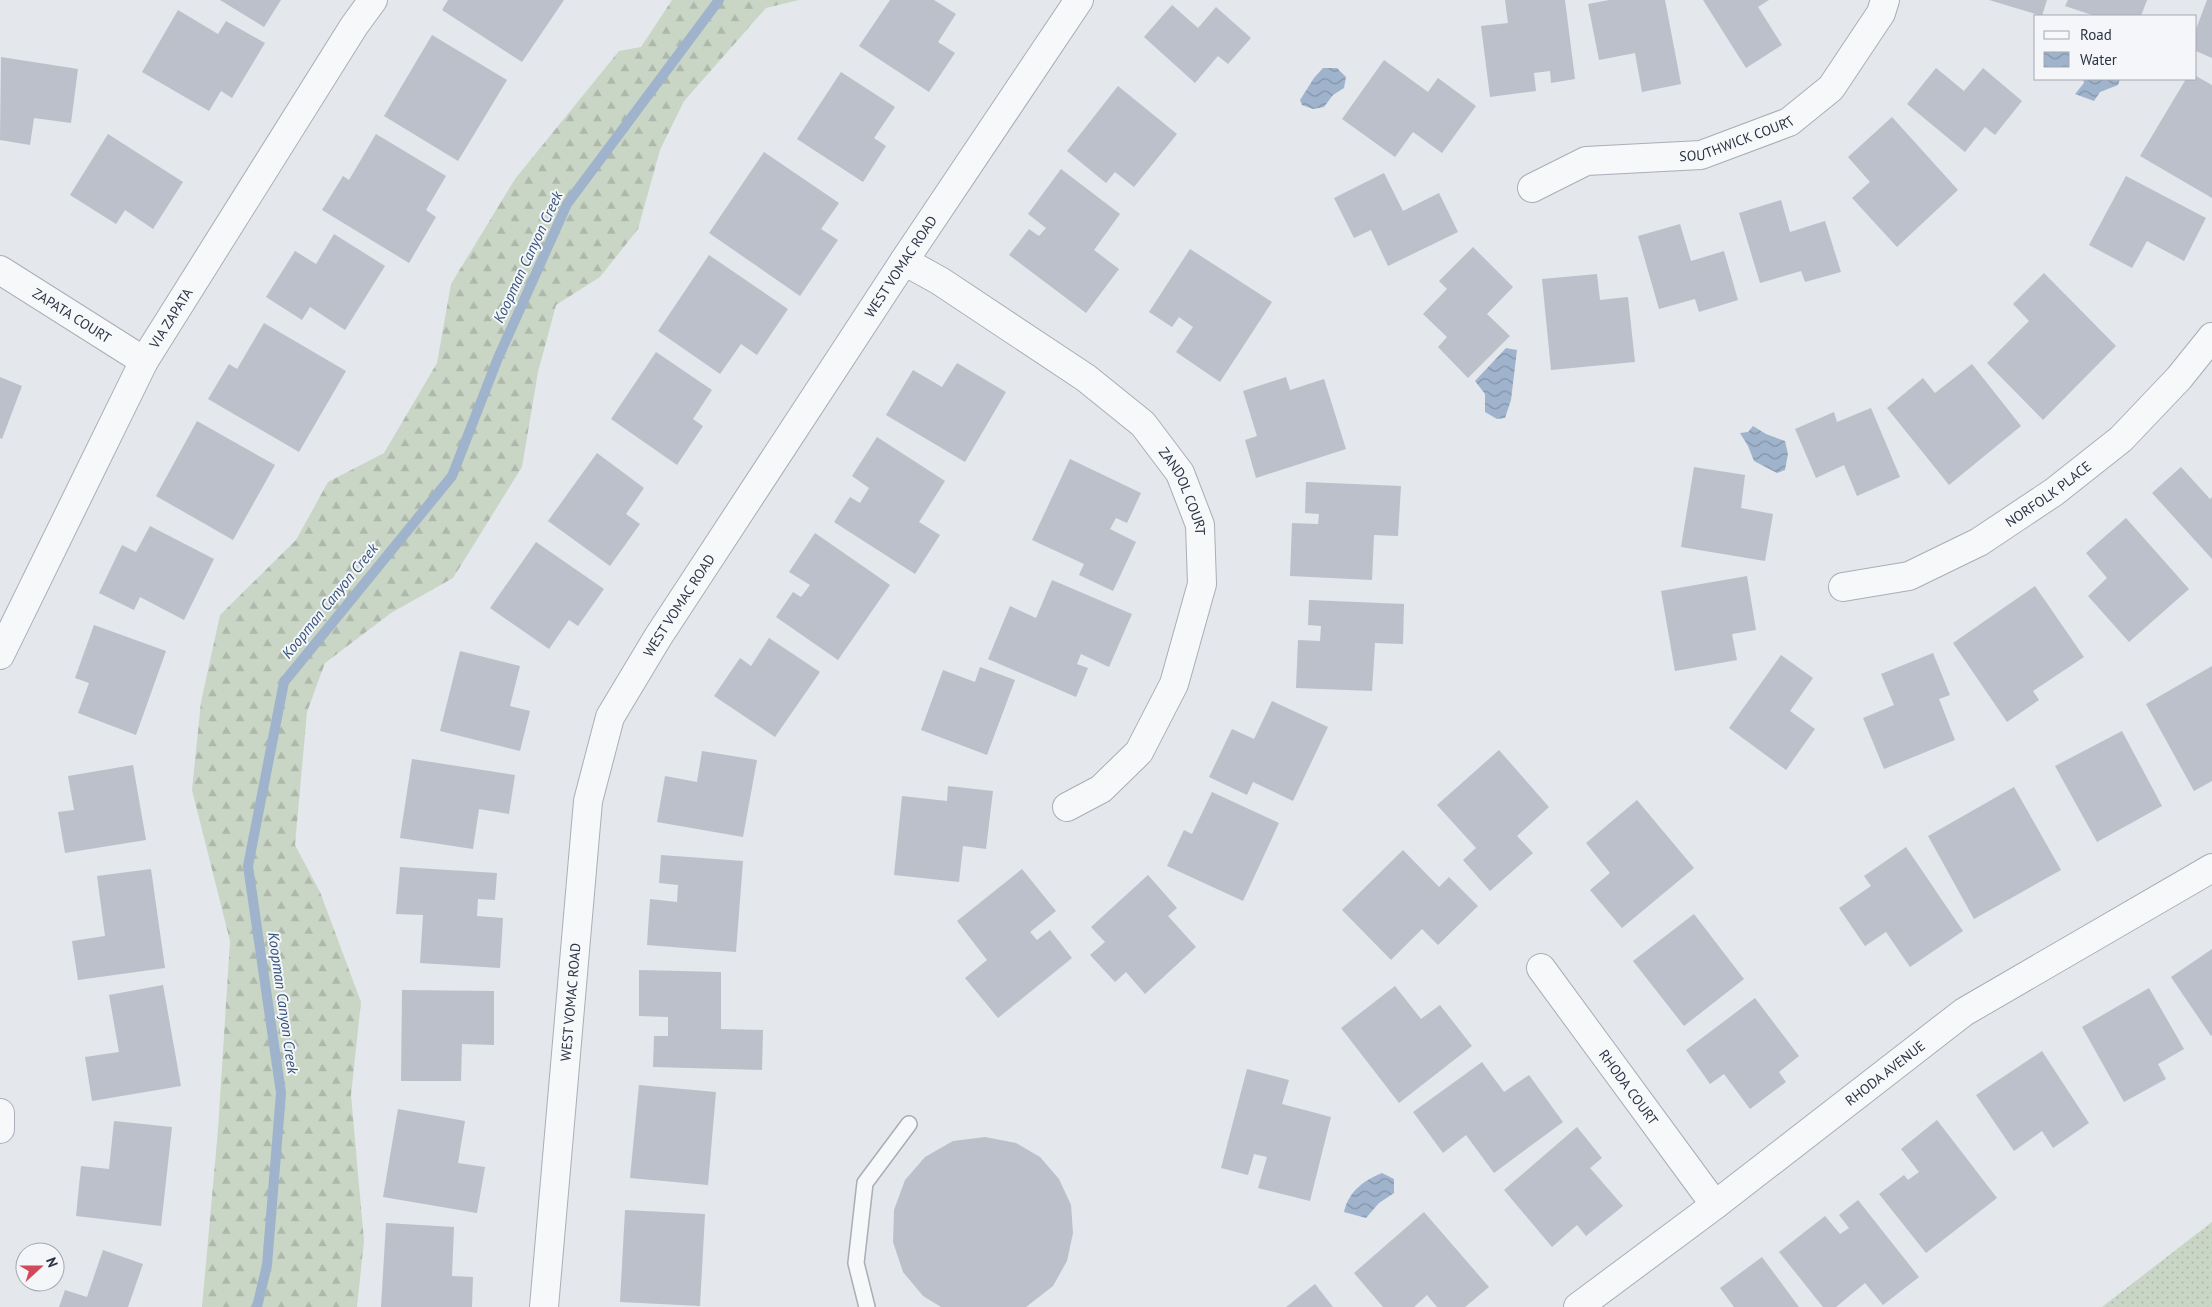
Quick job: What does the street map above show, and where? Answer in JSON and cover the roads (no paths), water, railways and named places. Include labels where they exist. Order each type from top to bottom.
[{"type":"street","name":"VIA ZAPATA","points":[[0,655],[144,361],[354,26],[373,0]]},
{"type":"street","name":"WEST VOMAC ROAD","points":[[544,1307],[588,801],[610,717],[663,628],[904,261],[1079,0]]},
{"type":"street","name":"SOUTHWICK COURT","points":[[1532,188],[1586,161],[1701,155],[1789,122],[1831,88],[1881,13],[1885,0]]},
{"type":"street","name":"ZANDOL COURT","points":[[904,261],[940,281],[1086,378],[1143,424],[1180,473],[1200,525],[1202,584],[1174,684],[1139,752],[1101,789],[1067,807]]},
{"type":"street","name":"ZAPATA COURT","points":[[0,270],[144,361]]},
{"type":"street","name":"NORFOLK PLACE","points":[[1843,587],[1909,576],[1979,542],[2054,492],[2121,439],[2179,378],[2212,337]]},
{"type":"street","name":"RHODA AVENUE","points":[[1578,1307],[1715,1205],[1964,1012],[2212,868]]},
{"type":"street","name":"RHODA COURT","points":[[1541,968],[1715,1205]]},
{"type":"street","points":[[0,1113],[0,1129]]},
{"type":"lane","points":[[867,1307],[856,1264],[865,1183],[909,1124]]},
{"type":"water","points":[[1323,68],[1337,68],[1346,77],[1344,88],[1333,95],[1324,107],[1313,109],[1302,105],[1300,100]]},
{"type":"water","points":[[2083,80],[2120,80],[2118,85],[2100,92],[2094,101],[2075,94],[2084,83]]},
{"type":"water","points":[[1506,348],[1517,350],[1511,400],[1505,418],[1497,419],[1485,412],[1485,394],[1475,381]]},
{"type":"water","points":[[1753,426],[1766,434],[1785,441],[1788,454],[1785,470],[1777,473],[1754,461],[1740,433],[1748,432]]},
{"type":"water","points":[[1382,1173],[1394,1179],[1394,1193],[1379,1203],[1366,1218],[1344,1212],[1353,1193],[1363,1183]]},
{"type":"waterway","name":"Koopman Canyon Creek","points":[[257,1307],[267,1265],[281,1093],[248,866],[284,682],[452,476],[498,358],[567,204],[719,0]]}]
